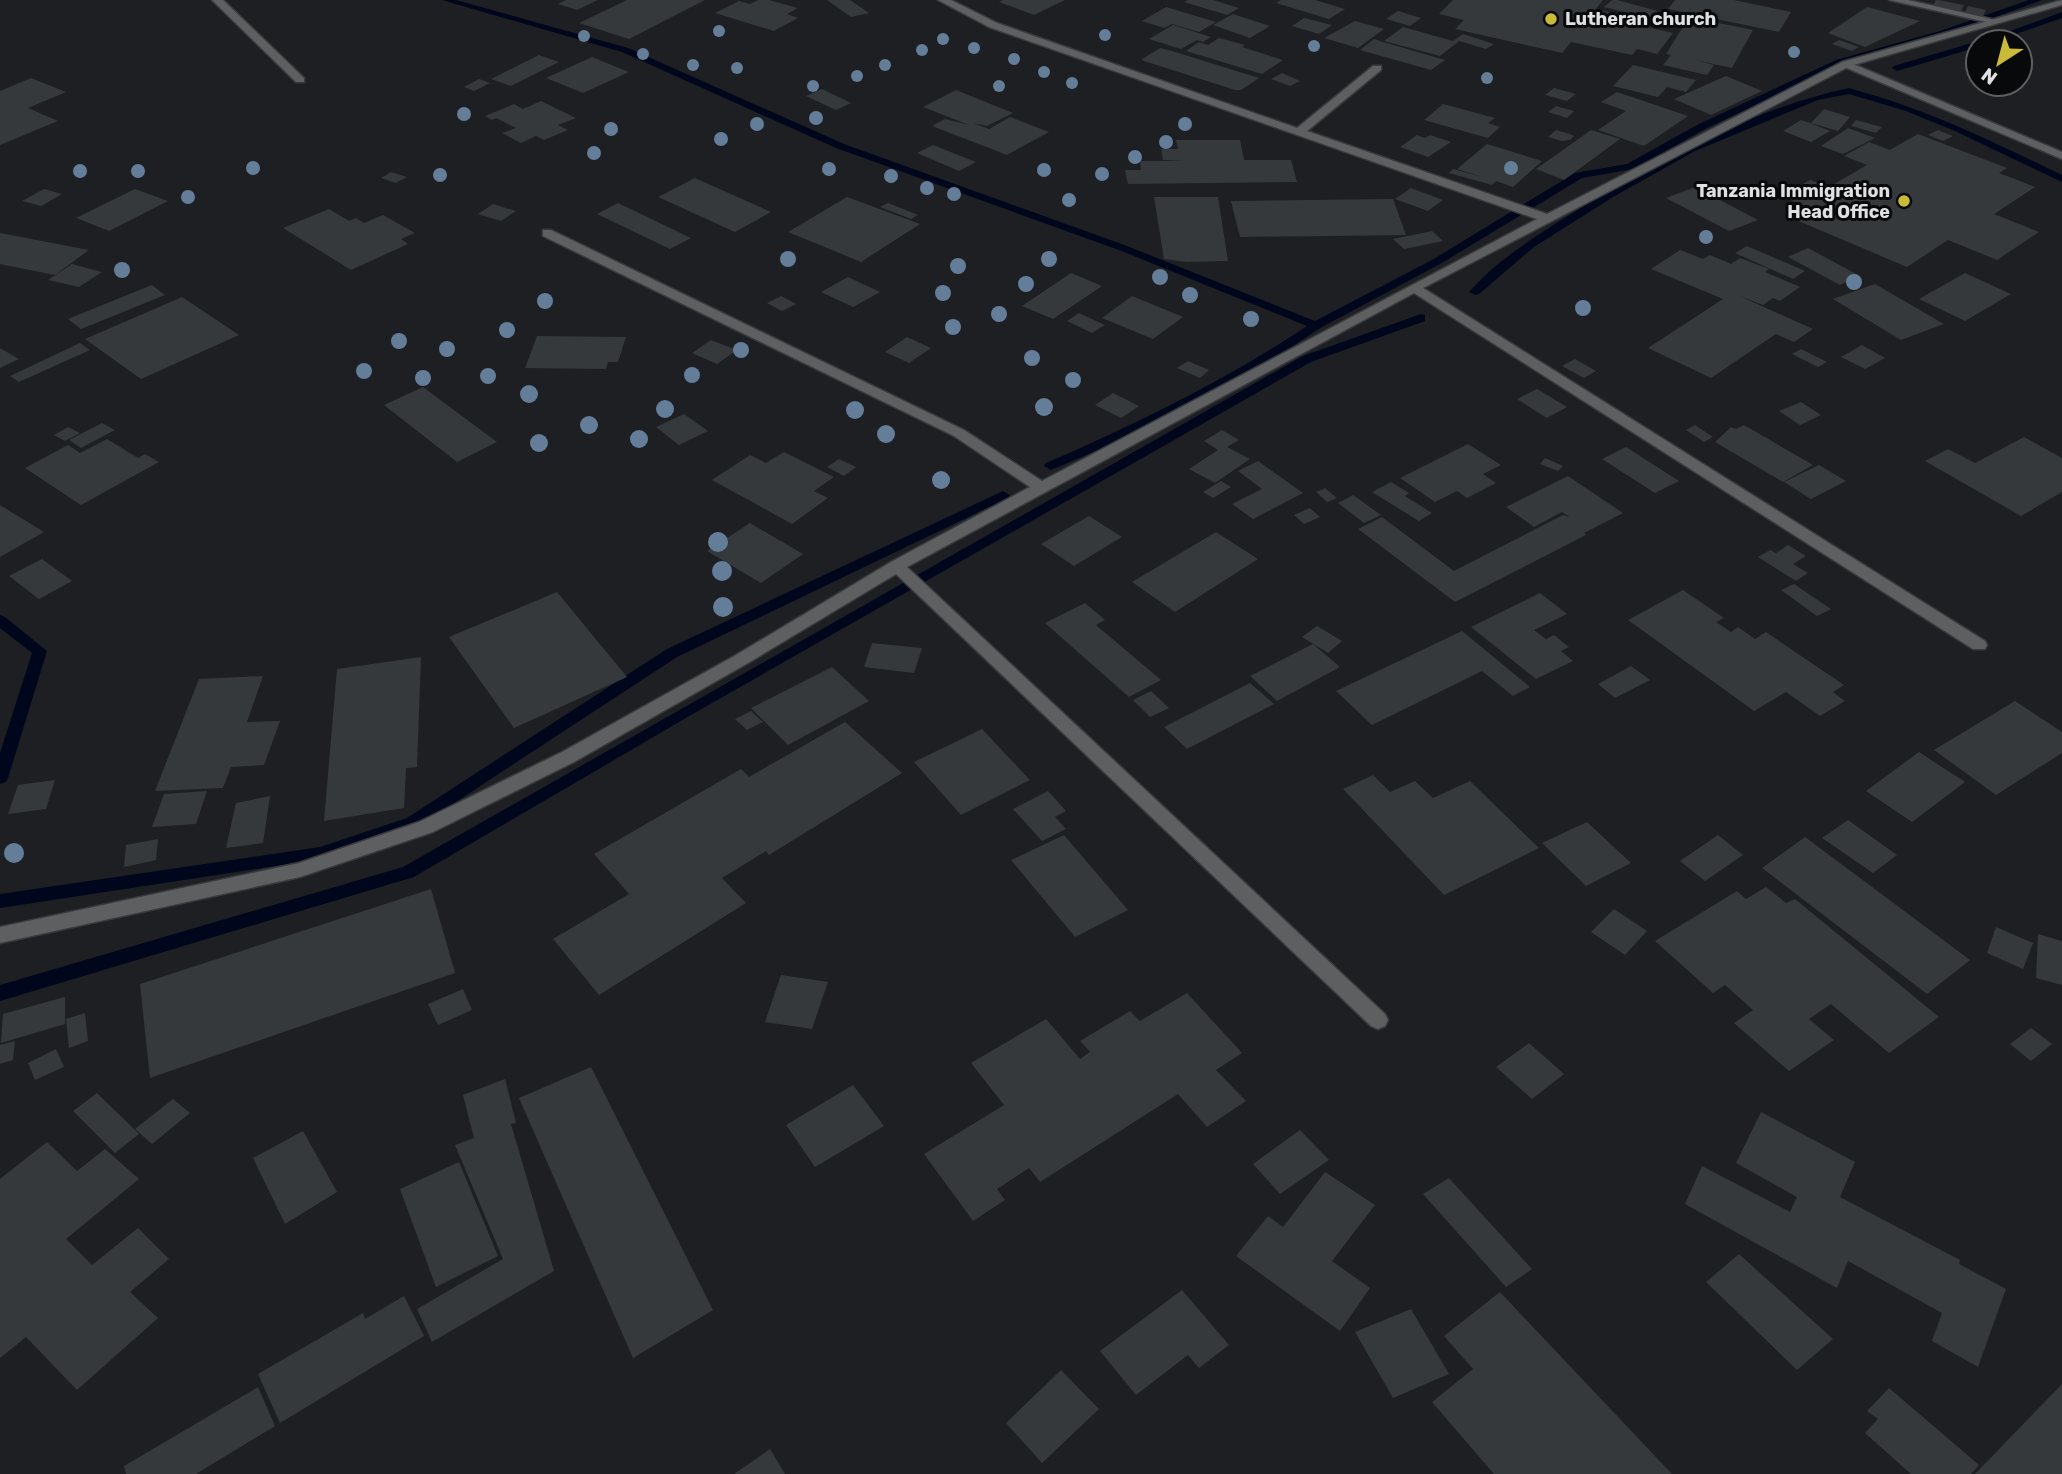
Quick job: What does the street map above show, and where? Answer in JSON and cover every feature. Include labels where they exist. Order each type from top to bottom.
[{"type":"street","points":[[217,0],[300,80]]},
{"type":"street","points":[[943,0],[993,25],[1548,219]]},
{"type":"street","points":[[1894,0],[1995,21]]},
{"type":"street","points":[[0,935],[300,870],[426,827],[580,750],[742,659],[897,566],[1041,487],[1414,288],[1846,64],[2062,2]]},
{"type":"street","points":[[1846,64],[2062,156]]},
{"type":"street","points":[[1299,132],[1377,68]]},
{"type":"street","points":[[547,233],[959,433],[1041,487]]},
{"type":"street","points":[[1414,288],[1979,645]]},
{"type":"street","points":[[897,566],[1378,1020]]},
{"type":"building","points":[[566,0],[598,0],[577,10],[558,4]]},
{"type":"building","points":[[627,0],[705,0],[629,39],[579,23]]},
{"type":"building","points":[[758,0],[769,0],[798,8],[787,14],[798,18],[774,31],[715,13],[739,1],[750,4]]},
{"type":"building","points":[[827,0],[850,0],[869,13],[851,17]]},
{"type":"building","points":[[1065,0],[1034,15],[999,2]]},
{"type":"building","points":[[1213,0],[1239,8],[1227,15],[1184,2]]},
{"type":"building","points":[[1281,0],[1315,0],[1345,9],[1329,19],[1276,3]]},
{"type":"building","name":"Lutheran church","points":[[1453,0],[1603,0],[1596,9],[1651,21],[1647,27],[1673,33],[1657,54],[1637,49],[1632,55],[1571,42],[1562,53],[1455,29],[1464,20],[1439,14]]},
{"type":"building","points":[[1612,0],[1658,11],[1649,18],[1604,7]]},
{"type":"building","points":[[1675,0],[1734,0],[1791,12],[1779,32],[1668,9]]},
{"type":"building","points":[[1936,0],[1964,5],[1961,11],[1933,5]]},
{"type":"building","points":[[1968,6],[1986,10],[1983,16],[1965,12]]},
{"type":"building","points":[[1166,7],[1216,22],[1199,32],[1172,24],[1164,28],[1142,21]]},
{"type":"building","points":[[1867,7],[1920,21],[1865,47],[1828,33]]},
{"type":"building","points":[[1398,11],[1421,18],[1410,26],[1386,19]]},
{"type":"building","points":[[1661,12],[1682,16],[1677,24],[1656,20]]},
{"type":"building","points":[[1233,14],[1270,26],[1250,38],[1213,25]]},
{"type":"building","points":[[1689,17],[1753,30],[1732,68],[1695,60],[1714,65],[1707,75],[1663,65],[1671,55],[1666,54]]},
{"type":"building","points":[[1304,18],[1332,25],[1319,34],[1292,26]]},
{"type":"building","points":[[1355,21],[1384,29],[1358,48],[1324,38]]},
{"type":"building","points":[[1173,25],[1211,37],[1203,42],[1197,40],[1181,49],[1149,39]]},
{"type":"building","points":[[1403,27],[1453,41],[1463,34],[1494,44],[1486,49],[1459,41],[1440,56],[1384,41]]},
{"type":"building","points":[[1219,38],[1283,60],[1262,74],[1186,51],[1199,42],[1208,45]]},
{"type":"building","points":[[1374,39],[1445,60],[1431,70],[1360,50]]},
{"type":"building","points":[[1839,40],[1859,47],[1852,51],[1832,44]]},
{"type":"building","points":[[1160,48],[1259,78],[1241,90],[1235,90],[1141,60]]},
{"type":"building","points":[[539,55],[559,62],[511,86],[491,79]]},
{"type":"building","points":[[592,57],[629,72],[583,93],[546,78]]},
{"type":"building","points":[[1633,65],[1696,80],[1686,92],[1667,87],[1658,97],[1613,86]]},
{"type":"building","points":[[1282,73],[1300,81],[1290,86],[1271,79]]},
{"type":"building","points":[[1726,76],[1762,91],[1711,115],[1674,99]]},
{"type":"building","points":[[31,78],[66,92],[28,108],[58,121],[0,145],[0,91]]},
{"type":"building","points":[[479,79],[490,83],[474,91],[464,87]]},
{"type":"building","points":[[1554,88],[1576,94],[1567,101],[1545,95]]},
{"type":"building","points":[[822,89],[851,103],[836,110],[806,96]]},
{"type":"building","points":[[956,90],[1013,113],[987,126],[973,123],[989,129],[1010,117],[1049,132],[1007,155],[932,126],[945,119],[969,125],[923,107]]},
{"type":"building","points":[[1617,92],[1688,116],[1644,146],[1598,130],[1626,111],[1601,102]]},
{"type":"building","points":[[541,101],[576,118],[558,125],[568,130],[544,140],[536,136],[521,143],[502,133],[516,128],[496,118],[492,120],[485,116],[514,104],[523,109]]},
{"type":"building","points":[[1443,104],[1495,118],[1488,123],[1500,127],[1488,138],[1424,120]]},
{"type":"building","points":[[1556,106],[1574,111],[1567,118],[1548,112]]},
{"type":"building","points":[[1824,109],[1850,117],[1838,131],[1811,123]]},
{"type":"building","points":[[1801,120],[1830,131],[1811,142],[1783,131]]},
{"type":"building","points":[[1856,120],[1882,127],[1876,133],[1851,126]]},
{"type":"building","points":[[1848,128],[1875,138],[1843,154],[1821,146]]},
{"type":"building","points":[[1556,130],[1574,136],[1570,140],[1562,141],[1548,137]]},
{"type":"building","points":[[1591,130],[1620,139],[1564,180],[1536,169]]},
{"type":"building","points":[[1938,130],[1953,136],[1943,141],[1928,135]]},
{"type":"building","name":"Tanzania Immigration Head Office","points":[[1918,134],[2007,168],[1999,173],[2035,187],[1994,214],[2039,232],[1997,260],[1948,240],[1907,267],[1789,217],[1807,207],[1782,196],[1810,180],[1829,187],[1867,165],[1844,156],[1869,142],[1890,150]]},
{"type":"building","points":[[1417,135],[1425,138],[1430,135],[1451,142],[1428,157],[1400,147]]},
{"type":"building","points":[[1176,140],[1240,140],[1244,160],[1291,160],[1297,182],[1128,184],[1125,170],[1141,170],[1140,161],[1186,161],[1163,160],[1161,149],[1178,149]]},
{"type":"building","points":[[1487,144],[1542,161],[1513,187],[1496,181],[1492,185],[1449,173],[1453,169],[1482,177],[1457,169]]},
{"type":"building","points":[[933,145],[976,162],[959,171],[917,153]]},
{"type":"building","points":[[391,172],[407,177],[396,183],[381,178]]},
{"type":"building","points":[[695,178],[771,212],[735,232],[658,197]]},
{"type":"building","points":[[1695,187],[1758,220],[1729,231],[1666,198]]},
{"type":"building","points":[[1411,188],[1443,200],[1428,211],[1395,199]]},
{"type":"building","points":[[44,189],[62,194],[41,206],[22,201]]},
{"type":"building","points":[[135,189],[168,201],[109,231],[76,218]]},
{"type":"building","points":[[847,197],[920,224],[861,262],[788,232]]},
{"type":"building","points":[[1154,197],[1218,197],[1228,261],[1187,262],[1164,259]]},
{"type":"building","points":[[1393,199],[1406,235],[1240,237],[1231,201]]},
{"type":"building","points":[[618,203],[691,238],[670,249],[597,214]]},
{"type":"building","points":[[888,203],[918,215],[911,219],[880,207]]},
{"type":"building","points":[[493,204],[516,211],[501,221],[478,214]]},
{"type":"building","points":[[329,209],[349,221],[356,218],[364,223],[383,215],[415,233],[401,239],[408,244],[351,270],[283,228]]},
{"type":"building","points":[[1432,231],[1443,241],[1404,249],[1393,239]]},
{"type":"building","points":[[0,233],[89,250],[55,275],[0,264]]},
{"type":"building","points":[[1747,246],[1805,271],[1793,279],[1735,253]]},
{"type":"building","points":[[1808,248],[1860,276],[1840,285],[1788,257]]},
{"type":"building","points":[[1680,250],[1703,259],[1710,255],[1731,264],[1740,258],[1769,269],[1765,272],[1800,287],[1780,301],[1773,298],[1763,305],[1737,295],[1813,329],[1794,342],[1776,334],[1711,378],[1648,348],[1723,299],[1651,269]]},
{"type":"building","points":[[72,264],[102,272],[79,287],[48,280]]},
{"type":"building","points":[[1071,273],[1102,286],[1053,319],[1022,306]]},
{"type":"building","points":[[1965,273],[2011,294],[1965,321],[1919,299]]},
{"type":"building","points":[[848,277],[880,292],[853,307],[821,292]]},
{"type":"building","points":[[1875,284],[1944,324],[1901,340],[1833,299]]},
{"type":"building","points":[[152,285],[165,295],[81,329],[68,319]]},
{"type":"building","points":[[781,296],[796,304],[782,311],[767,303]]},
{"type":"building","points":[[1132,296],[1183,317],[1153,339],[1102,318]]},
{"type":"building","points":[[182,297],[239,335],[141,379],[85,339]]},
{"type":"building","points":[[1079,313],[1105,325],[1092,333],[1067,321]]},
{"type":"building","points":[[537,336],[626,337],[618,362],[608,362],[606,369],[525,368]]},
{"type":"building","points":[[907,337],[931,348],[909,363],[885,352]]},
{"type":"building","points":[[711,340],[737,350],[717,364],[692,353]]},
{"type":"building","points":[[80,343],[90,350],[19,382],[10,376]]},
{"type":"building","points":[[1862,345],[1885,358],[1865,369],[1841,357]]},
{"type":"building","points":[[0,348],[19,359],[0,368]]},
{"type":"building","points":[[1801,349],[1827,362],[1818,367],[1792,354]]},
{"type":"building","points":[[1575,359],[1596,371],[1584,378],[1562,366]]},
{"type":"building","points":[[1188,361],[1209,370],[1200,378],[1177,368]]},
{"type":"building","points":[[423,387],[497,442],[457,462],[384,405]]},
{"type":"building","points":[[1537,389],[1567,407],[1547,418],[1517,399]]},
{"type":"building","points":[[1113,393],[1139,406],[1121,418],[1095,405]]},
{"type":"building","points":[[1801,402],[1821,415],[1800,425],[1779,411]]},
{"type":"building","points":[[684,414],[708,431],[679,445],[656,427]]},
{"type":"building","points":[[102,423],[115,430],[81,448],[69,440]]},
{"type":"building","points":[[1695,425],[1713,437],[1704,442],[1686,430]]},
{"type":"building","points":[[1744,425],[1813,465],[1783,482],[1715,442],[1731,427],[1736,429]]},
{"type":"building","points":[[68,427],[80,433],[65,441],[54,435]]},
{"type":"building","points":[[1222,430],[1239,440],[1227,447],[1250,459],[1215,483],[1189,469],[1218,450],[1204,441]]},
{"type":"building","points":[[2024,437],[2062,458],[2062,492],[2021,516],[1925,461],[1948,449],[1975,463]]},
{"type":"building","points":[[107,439],[138,458],[145,454],[159,462],[81,505],[25,468],[68,445],[80,453]]},
{"type":"building","points":[[1468,444],[1501,465],[1483,474],[1496,483],[1467,498],[1457,491],[1435,502],[1400,478]]},
{"type":"building","points":[[1626,447],[1679,481],[1655,493],[1602,459]]},
{"type":"building","points":[[784,452],[834,477],[814,491],[828,498],[792,524],[712,480],[750,455],[766,463]]},
{"type":"building","points":[[1545,458],[1563,466],[1558,471],[1540,464]]},
{"type":"building","points":[[839,459],[856,467],[844,476],[827,467]]},
{"type":"building","points":[[1258,461],[1303,493],[1253,519],[1232,504],[1262,489],[1238,471]]},
{"type":"building","points":[[1819,465],[1846,481],[1811,499],[1784,482]]},
{"type":"building","points":[[1568,476],[1623,513],[1584,533],[1586,535],[1455,602],[1358,529],[1382,517],[1454,571],[1563,515],[1570,517],[1562,512],[1534,527],[1506,507]]},
{"type":"building","points":[[1221,481],[1231,487],[1213,498],[1203,492]]},
{"type":"building","points":[[1391,482],[1409,493],[1405,496],[1432,513],[1419,521],[1372,492]]},
{"type":"building","points":[[1325,488],[1337,498],[1327,502],[1316,492]]},
{"type":"building","points":[[1353,495],[1381,515],[1364,523],[1338,503]]},
{"type":"building","points":[[0,505],[44,532],[0,557]]},
{"type":"building","points":[[1310,508],[1320,517],[1304,524],[1294,515]]},
{"type":"building","points":[[1089,516],[1122,537],[1074,566],[1041,544]]},
{"type":"building","points":[[750,523],[803,554],[761,583],[707,551]]},
{"type":"building","points":[[1216,532],[1258,559],[1175,612],[1132,582]]},
{"type":"building","points":[[1788,545],[1806,556],[1793,564],[1808,573],[1796,581],[1758,557],[1770,550],[1776,553]]},
{"type":"building","points":[[42,559],[72,581],[39,599],[9,576]]},
{"type":"building","points":[[1794,584],[1831,609],[1817,616],[1781,590]]},
{"type":"building","points":[[1683,590],[1724,618],[1716,622],[1731,632],[1738,627],[1755,639],[1766,632],[1844,685],[1833,692],[1845,701],[1820,716],[1786,692],[1754,711],[1628,620]]},
{"type":"building","points":[[557,592],[627,677],[514,728],[449,637]]},
{"type":"building","points":[[1540,593],[1567,614],[1534,630],[1546,639],[1554,635],[1569,647],[1561,651],[1573,661],[1536,679],[1471,627]]},
{"type":"building","points":[[1085,603],[1105,620],[1096,625],[1161,680],[1129,697],[1045,623]]},
{"type":"building","points":[[1317,626],[1342,641],[1328,653],[1302,637]]},
{"type":"building","points":[[1462,631],[1530,687],[1513,696],[1482,671],[1372,725],[1336,691]]},
{"type":"building","points":[[872,643],[922,648],[914,673],[864,667]]},
{"type":"building","points":[[1313,644],[1340,667],[1277,701],[1250,676]]},
{"type":"building","points":[[421,657],[417,767],[406,768],[404,808],[324,821],[337,669]]},
{"type":"building","points":[[1631,666],[1650,680],[1615,698],[1598,684]]},
{"type":"building","points":[[832,667],[869,701],[788,745],[751,708]]},
{"type":"building","points":[[263,676],[247,722],[280,721],[264,765],[231,767],[223,788],[155,791],[199,679]]},
{"type":"building","points":[[1250,683],[1274,704],[1187,749],[1164,727]]},
{"type":"building","points":[[1151,691],[1169,708],[1150,717],[1133,700]]},
{"type":"building","points":[[2015,701],[2062,732],[2062,753],[1996,795],[1934,750]]},
{"type":"building","points":[[751,711],[763,722],[747,730],[735,719]]},
{"type":"building","points":[[845,722],[902,773],[769,855],[766,851],[722,878],[746,903],[599,995],[553,939],[629,894],[594,854],[741,769],[749,777]]},
{"type":"building","points":[[982,729],[1030,780],[961,815],[914,762]]},
{"type":"building","points":[[1919,752],[1965,782],[1912,822],[1866,791]]},
{"type":"building","points":[[1373,775],[1390,792],[1415,781],[1433,798],[1470,781],[1539,848],[1444,895],[1343,789]]},
{"type":"building","points":[[55,780],[46,809],[8,814],[18,785]]},
{"type":"building","points":[[207,791],[196,824],[152,827],[164,794]]},
{"type":"building","points":[[1048,791],[1066,811],[1055,817],[1066,829],[1042,841],[1013,809]]},
{"type":"building","points":[[270,796],[263,843],[226,848],[236,803]]},
{"type":"building","points":[[1848,820],[1897,855],[1873,873],[1822,838]]},
{"type":"building","points":[[1587,822],[1631,863],[1586,886],[1542,843]]},
{"type":"building","points":[[1064,835],[1128,910],[1075,937],[1011,860]]},
{"type":"building","points":[[1718,835],[1743,855],[1705,881],[1680,861]]},
{"type":"building","points":[[1805,837],[1970,960],[1927,994],[1762,868]]},
{"type":"building","points":[[158,839],[156,860],[124,867],[126,845]]},
{"type":"building","points":[[1766,887],[1786,903],[1795,899],[1939,1017],[1889,1053],[1831,1004],[1809,1019],[1834,1040],[1789,1071],[1734,1023],[1753,1010],[1725,985],[1713,993],[1655,941],[1737,891],[1746,899]]},
{"type":"building","points":[[431,889],[455,973],[150,1078],[140,984]]},
{"type":"building","points":[[1614,909],[1647,931],[1625,955],[1591,932]]},
{"type":"building","points":[[1996,927],[2033,943],[2023,969],[1987,953]]},
{"type":"building","points":[[2038,934],[2062,941],[2062,985],[2036,978]]},
{"type":"building","points":[[781,975],[828,982],[812,1029],[765,1022]]},
{"type":"building","points":[[463,989],[472,1010],[438,1025],[428,1004]]},
{"type":"building","points":[[1187,993],[1242,1053],[1216,1070],[1246,1101],[1207,1127],[1178,1094],[1040,1182],[1029,1168],[997,1189],[1005,1200],[973,1221],[924,1154],[1004,1105],[971,1063],[1046,1019],[1080,1059],[1090,1052],[1080,1041],[1130,1011],[1140,1021]]},
{"type":"building","points":[[65,997],[65,1024],[1,1043],[3,1014]]},
{"type":"building","points":[[85,1013],[88,1041],[69,1048],[66,1019]]},
{"type":"building","points":[[2031,1028],[2052,1044],[2031,1061],[2010,1044]]},
{"type":"building","points":[[15,1041],[13,1060],[0,1064],[0,1045]]},
{"type":"building","points":[[1529,1043],[1564,1074],[1532,1099],[1496,1067]]},
{"type":"building","points":[[56,1049],[64,1067],[35,1080],[28,1063]]},
{"type":"building","points":[[591,1067],[713,1310],[633,1358],[519,1098]]},
{"type":"building","points":[[505,1079],[516,1123],[511,1124],[554,1271],[432,1342],[417,1309],[503,1259],[455,1145],[474,1138],[463,1095]]},
{"type":"building","points":[[853,1085],[884,1126],[815,1167],[786,1125]]},
{"type":"building","points":[[97,1093],[139,1134],[115,1153],[73,1111]]},
{"type":"building","points":[[173,1099],[190,1113],[152,1144],[135,1129]]},
{"type":"building","points":[[1761,1112],[1855,1162],[1840,1197],[1960,1260],[1959,1264],[2006,1289],[1978,1367],[1932,1341],[1942,1313],[1848,1261],[1837,1288],[1685,1204],[1702,1166],[1790,1212],[1797,1197],[1736,1163]]},
{"type":"building","points":[[1300,1130],[1329,1160],[1280,1194],[1253,1164]]},
{"type":"building","points":[[303,1131],[337,1192],[285,1224],[253,1158]]},
{"type":"building","points":[[47,1142],[77,1171],[105,1149],[139,1179],[66,1239],[92,1265],[138,1228],[169,1259],[130,1292],[158,1318],[77,1390],[26,1337],[0,1358],[0,1179]]},
{"type":"building","points":[[459,1162],[498,1256],[436,1287],[400,1189]]},
{"type":"building","points":[[1325,1172],[1375,1205],[1332,1261],[1370,1288],[1340,1331],[1236,1256],[1268,1216],[1283,1227]]},
{"type":"building","points":[[1449,1178],[1532,1269],[1506,1287],[1423,1194]]},
{"type":"building","points":[[1739,1254],[1833,1339],[1797,1370],[1706,1282]]},
{"type":"building","points":[[1182,1290],[1229,1345],[1199,1368],[1188,1355],[1136,1395],[1100,1351]]},
{"type":"building","points":[[1500,1292],[1672,1474],[1494,1474],[1432,1402],[1473,1369],[1444,1336]]},
{"type":"building","points":[[404,1296],[424,1336],[280,1423],[258,1374],[363,1313],[365,1319]]},
{"type":"building","points":[[1411,1309],[1449,1374],[1393,1398],[1355,1332]]},
{"type":"building","points":[[1061,1370],[1099,1409],[1042,1463],[1006,1423]]},
{"type":"building","points":[[2062,1384],[2062,1474],[1975,1474]]},
{"type":"building","points":[[258,1387],[275,1426],[196,1474],[126,1474],[124,1466]]},
{"type":"building","points":[[1889,1388],[1979,1465],[1971,1474],[1911,1474],[1865,1433],[1878,1419],[1867,1411]]},
{"type":"building","points":[[770,1449],[785,1474],[734,1474]]},
{"type":"waterway","points":[[446,0],[625,50],[840,146],[1123,248],[1316,325]]},
{"type":"waterway","points":[[1987,18],[2038,0]]},
{"type":"waterway","points":[[2024,28],[2062,15]]},
{"type":"waterway","points":[[1316,325],[1436,262],[1579,175],[1630,167],[1701,127],[1839,62],[1943,33],[1982,19]]},
{"type":"waterway","points":[[1897,68],[1964,48]]},
{"type":"waterway","points":[[1475,292],[1530,245],[1609,195],[1691,149],[1815,98],[1849,91],[1910,109],[1959,129],[2062,179]]},
{"type":"waterway","points":[[0,993],[408,872],[1307,359],[1421,318]]},
{"type":"waterway","points":[[1051,466],[1119,436],[1280,349],[1316,325]]},
{"type":"waterway","points":[[0,901],[321,853],[413,822],[672,653],[1003,495]]},
{"type":"waterway","points":[[0,620],[40,651],[0,778]]},
{"type":"place","name":"Lutheran church","points":[[1551,19]]},
{"type":"place","name":"Tanzania Immigration Head Office","points":[[1904,201]]}]
